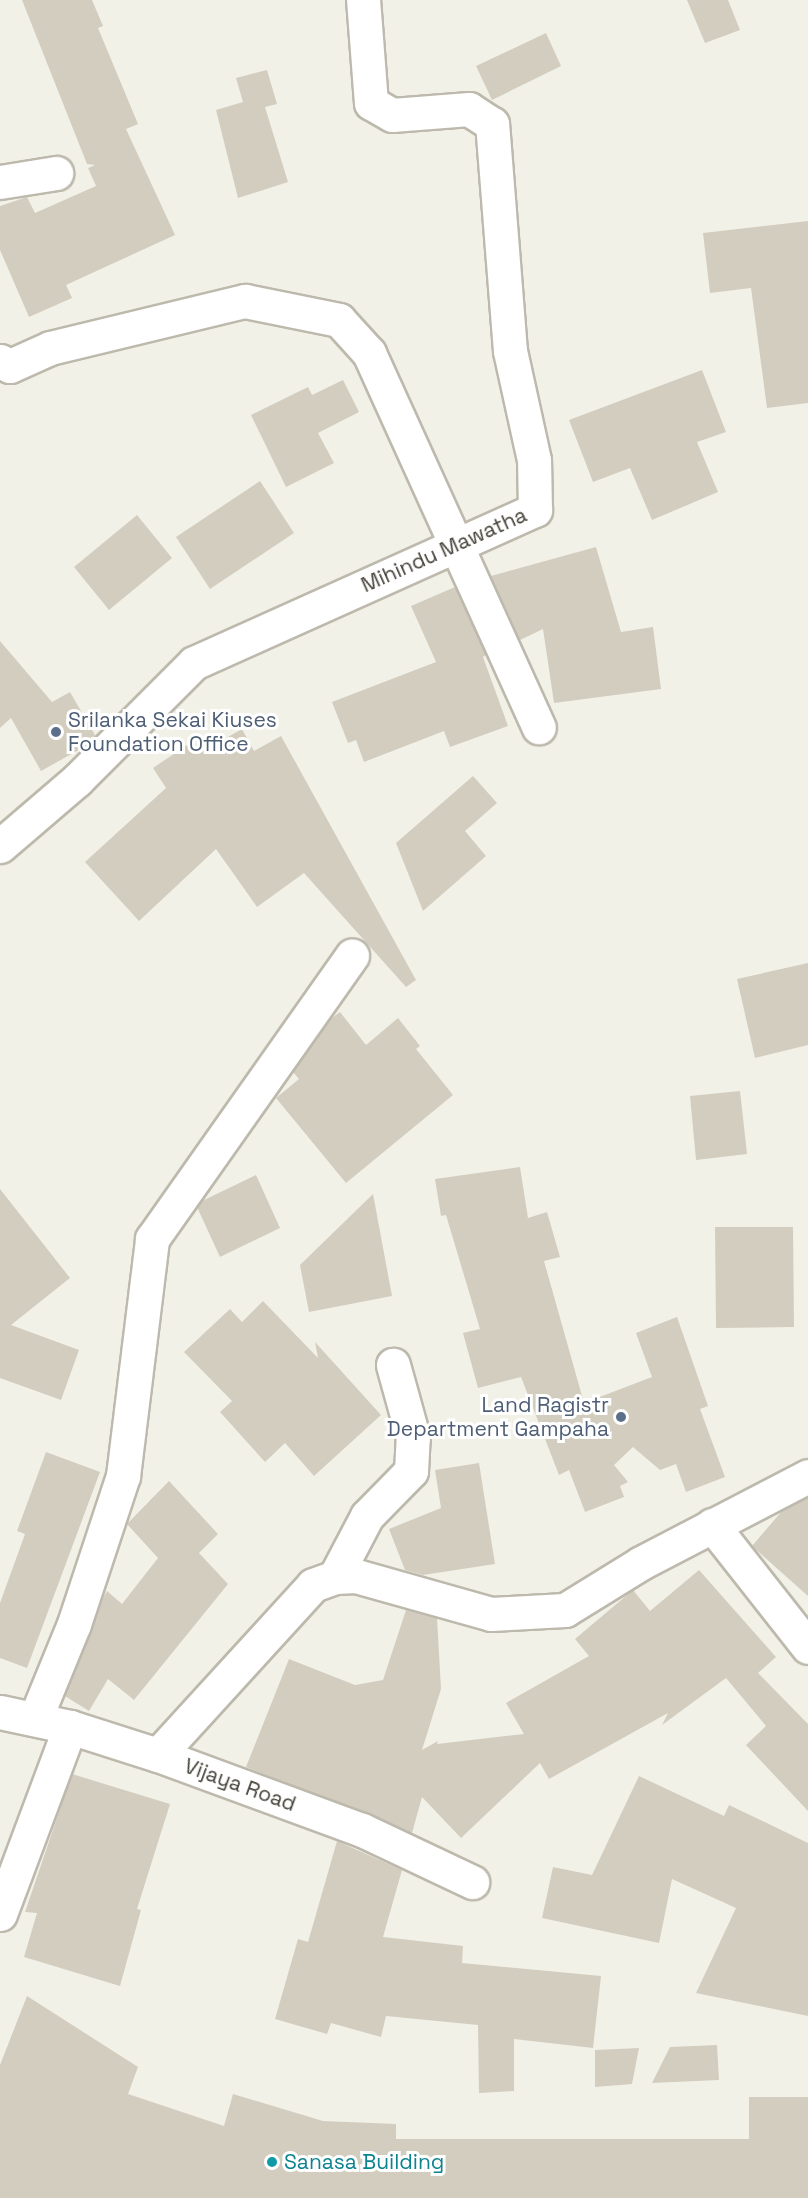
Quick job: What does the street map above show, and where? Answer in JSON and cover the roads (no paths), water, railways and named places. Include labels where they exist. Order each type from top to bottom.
[{"type":"street","name":"Mihindu Mawatha","points":[[0,846],[77,780],[194,663],[535,510],[534,460],[510,351],[492,124],[469,109],[392,115],[370,103],[363,0]]},
{"type":"street","points":[[0,182],[56,173]]},
{"type":"street","points":[[0,361],[10,366],[50,348],[245,301],[339,320],[369,353],[539,727]]},
{"type":"street","points":[[35,1719],[74,1624],[123,1476],[152,1239],[352,955]]},
{"type":"street","points":[[335,1578],[367,1516],[411,1471],[413,1437],[393,1365]]},
{"type":"street","points":[[158,1755],[313,1585],[335,1578],[356,1576],[491,1614],[565,1610],[712,1525],[808,1476]]},
{"type":"street","points":[[712,1525],[808,1647]]},
{"type":"street","name":"Vijaya Road","points":[[0,1712],[70,1727],[158,1755],[362,1830],[472,1882]]},
{"type":"street","points":[[0,1914],[70,1727]]},
{"type":"place","name":"Srilanka Sekai Kiuses Foundation Office","points":[[56,732]]},
{"type":"place","name":"Land Ragistr Department Gampaha","points":[[621,1417]]},
{"type":"place","name":"Sanasa Building","points":[[272,2162]]}]
